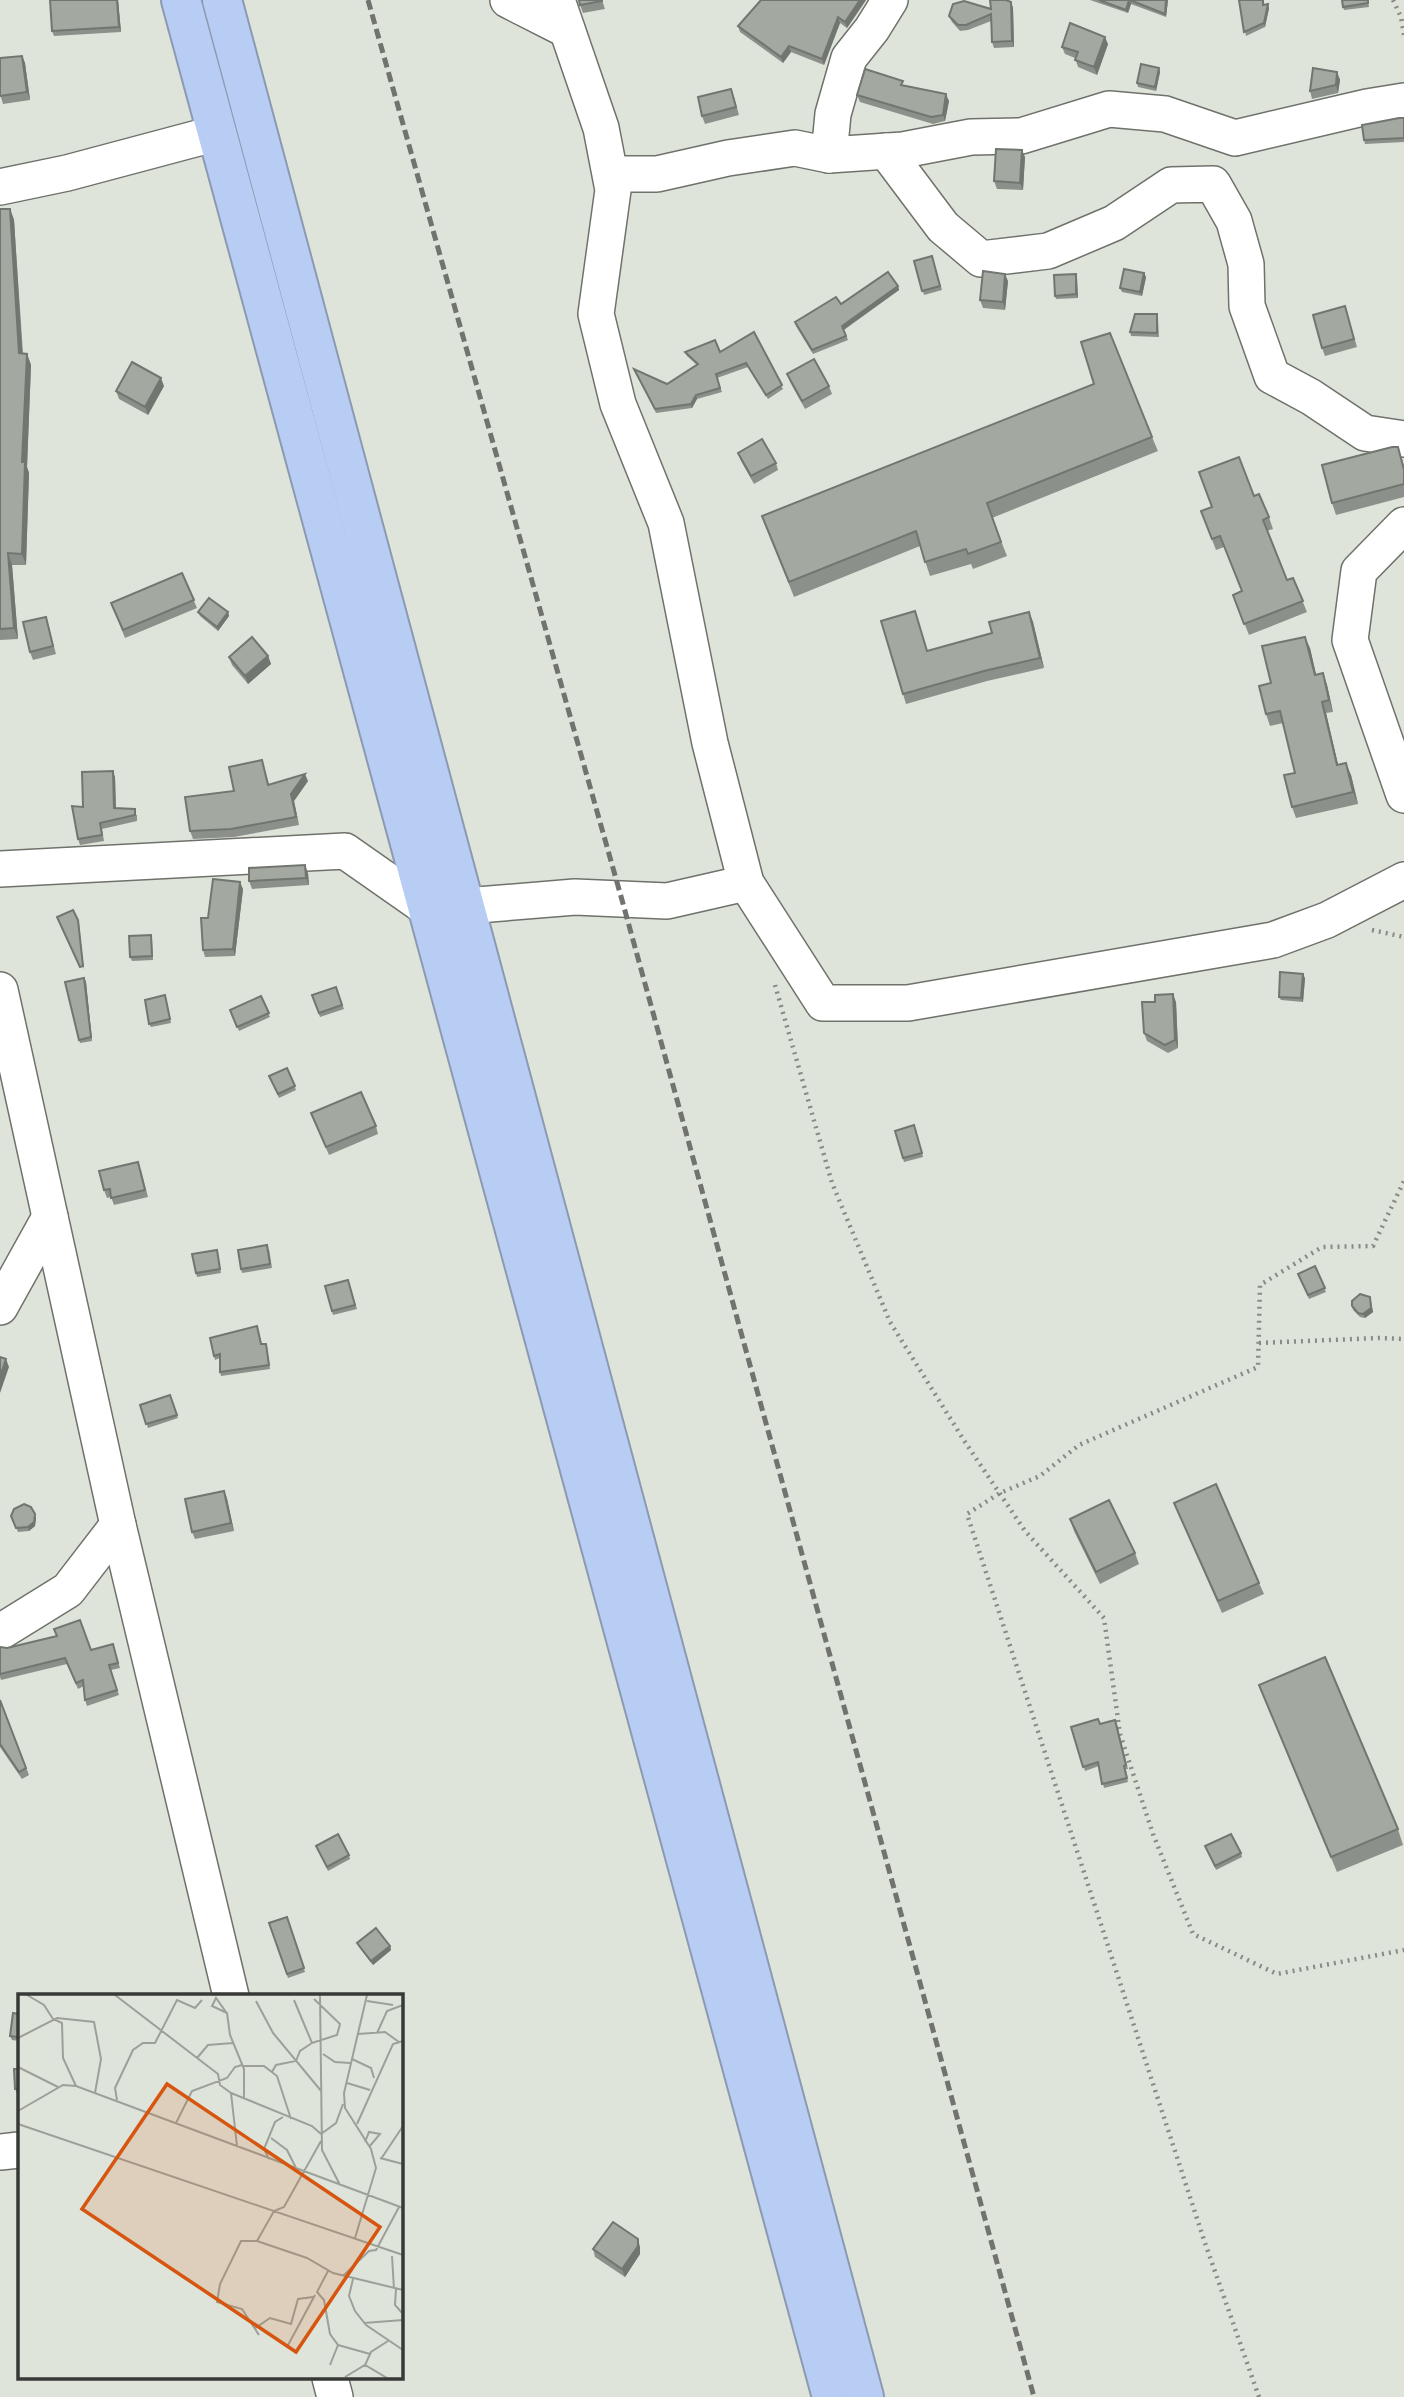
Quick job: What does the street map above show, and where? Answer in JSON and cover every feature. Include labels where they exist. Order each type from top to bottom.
[{"type":"highway","points":[[181,0],[425,907],[832,2397]]},
{"type":"highway","points":[[222,0],[864,2397]]},
{"type":"street","points":[[508,0],[562,15],[601,128],[613,190],[596,314],[618,404],[666,523],[710,743],[746,883],[823,1003],[908,1003],[1273,940],[1326,920],[1404,880]]},
{"type":"street","points":[[829,155],[833,114],[849,58],[873,29],[890,0]]},
{"type":"street","points":[[611,174],[657,174],[728,158],[795,148],[829,155],[903,150],[971,136],[1021,136],[1109,109],[1165,114],[1235,138],[1404,101]]},
{"type":"street","points":[[1200,127],[1213,184],[1234,221],[1246,264],[1247,306],[1272,376],[1311,397],[1365,433],[1404,439]]},
{"type":"street","points":[[0,187],[67,173],[216,134]]},
{"type":"street","points":[[886,151],[943,227],[981,259],[1048,251],[1114,223],[1171,185],[1213,184]]},
{"type":"street","points":[[1404,524],[1359,571],[1350,640],[1404,794]]},
{"type":"street","points":[[0,869],[345,851],[425,907],[575,897],[667,901],[746,883]]},
{"type":"street","points":[[0,990],[118,1525],[231,1994]]},
{"type":"street","points":[[0,1307],[50,1217]]},
{"type":"street","points":[[0,1632],[68,1590],[118,1525]]},
{"type":"street","points":[[0,2152],[18,2150]]},
{"type":"street","points":[[331,2380],[335,2397]]},
{"type":"path","points":[[1393,0],[1401,17],[1404,35]]},
{"type":"path","points":[[772,974],[832,1183],[890,1322],[1025,1531],[1104,1618],[1120,1734],[1153,1834],[1193,1934],[1277,1974],[1404,1950]]},
{"type":"path","points":[[1259,2397],[1205,2243],[967,1514],[1000,1493],[1040,1476],[1079,1445],[1258,1367],[1260,1285],[1322,1247],[1373,1246],[1404,1181]]},
{"type":"path","points":[[1259,1343],[1404,1339]]},
{"type":"building","points":[[50,0],[117,0],[119,27],[52,31]]},
{"type":"building","points":[[579,0],[602,0],[602,1],[580,5]]},
{"type":"building","points":[[761,0],[860,0],[845,22],[838,17],[822,59],[789,46],[781,57],[738,26]]},
{"type":"building","points":[[990,0],[1011,2],[1012,41],[992,42],[991,14],[966,25],[958,25],[949,16],[953,4],[964,1],[991,9]]},
{"type":"building","points":[[1099,0],[1129,0],[1126,10]]},
{"type":"building","points":[[1130,0],[1166,0],[1165,14]]},
{"type":"building","points":[[1239,0],[1263,0],[1263,5],[1268,4],[1264,23],[1244,32]]},
{"type":"building","points":[[1342,0],[1368,0],[1368,3],[1343,7]]},
{"type":"building","points":[[1070,23],[1105,37],[1094,67],[1075,60],[1078,52],[1062,47]]},
{"type":"building","points":[[22,56],[27,92],[0,96],[0,58]]},
{"type":"building","points":[[1141,64],[1159,68],[1155,87],[1137,83]]},
{"type":"building","points":[[1313,68],[1337,72],[1336,85],[1310,91]]},
{"type":"building","points":[[865,69],[903,81],[901,85],[946,94],[943,115],[931,117],[857,95]]},
{"type":"building","points":[[731,89],[736,107],[702,116],[698,97]]},
{"type":"building","points":[[1404,118],[1404,138],[1364,140],[1362,125]]},
{"type":"building","points":[[996,149],[1022,150],[1020,183],[994,181]]},
{"type":"building","points":[[0,209],[10,209],[19,353],[27,354],[22,462],[25,462],[22,554],[8,553],[14,628],[0,629]]},
{"type":"building","points":[[932,256],[940,286],[922,291],[914,261]]},
{"type":"building","points":[[1124,269],[1144,273],[1140,292],[1120,288]]},
{"type":"building","points":[[983,271],[1005,274],[1003,302],[980,300]]},
{"type":"building","points":[[888,272],[898,286],[842,326],[846,336],[812,350],[795,322],[836,297],[841,304]]},
{"type":"building","points":[[1076,274],[1076,294],[1055,296],[1054,275]]},
{"type":"building","points":[[1345,306],[1354,339],[1322,348],[1313,315]]},
{"type":"building","points":[[1135,314],[1157,314],[1157,333],[1130,332]]},
{"type":"building","points":[[754,332],[782,385],[766,395],[746,363],[716,374],[720,388],[696,395],[691,404],[655,409],[634,369],[667,384],[698,364],[685,352],[715,340],[720,352]]},
{"type":"building","points":[[1110,333],[1152,437],[987,503],[1001,542],[968,554],[966,549],[925,562],[916,531],[789,582],[762,516],[1094,384],[1081,342]]},
{"type":"building","points":[[814,359],[829,386],[802,401],[787,374]]},
{"type":"building","points":[[132,362],[161,378],[145,407],[116,391]]},
{"type":"building","points":[[762,439],[776,463],[751,476],[738,453]]},
{"type":"building","points":[[1398,447],[1404,470],[1404,484],[1332,503],[1322,465]]},
{"type":"building","points":[[1239,457],[1254,496],[1259,494],[1269,517],[1263,520],[1287,580],[1293,578],[1303,601],[1244,624],[1233,595],[1242,591],[1220,536],[1212,539],[1201,511],[1212,507],[1199,472]]},
{"type":"building","points":[[182,573],[194,600],[123,630],[111,603]]},
{"type":"building","points":[[209,598],[228,612],[217,627],[198,612]]},
{"type":"building","points":[[915,611],[927,651],[992,633],[989,622],[1029,612],[1040,658],[903,694],[881,621]]},
{"type":"building","points":[[46,617],[53,646],[30,652],[23,622]]},
{"type":"building","points":[[252,637],[268,656],[245,676],[229,657]]},
{"type":"building","points":[[1305,637],[1315,675],[1323,673],[1329,700],[1322,702],[1337,765],[1346,763],[1353,792],[1292,807],[1284,775],[1295,773],[1280,711],[1266,714],[1259,686],[1271,683],[1262,646]]},
{"type":"building","points":[[262,760],[268,785],[305,774],[291,794],[296,817],[231,829],[190,831],[185,797],[234,791],[229,767]]},
{"type":"building","points":[[113,771],[114,808],[135,809],[135,815],[100,823],[102,835],[78,839],[72,806],[83,807],[82,772]]},
{"type":"building","points":[[305,865],[306,878],[249,881],[249,868]]},
{"type":"building","points":[[213,879],[240,882],[233,949],[203,950],[201,918],[208,918]]},
{"type":"building","points":[[73,910],[78,920],[83,966],[80,967],[57,917]]},
{"type":"building","points":[[151,935],[152,956],[130,957],[129,936]]},
{"type":"building","points":[[1280,972],[1303,974],[1301,998],[1279,997]]},
{"type":"building","points":[[84,978],[91,1037],[79,1040],[65,982]]},
{"type":"building","points":[[336,987],[342,1005],[319,1013],[312,995]]},
{"type":"building","points":[[1173,994],[1175,1040],[1165,1045],[1144,1033],[1142,1002],[1155,1002],[1155,995]]},
{"type":"building","points":[[165,995],[170,1019],[149,1024],[145,1000]]},
{"type":"building","points":[[261,996],[269,1013],[237,1027],[230,1010]]},
{"type":"building","points":[[287,1068],[295,1086],[278,1094],[269,1076]]},
{"type":"building","points":[[361,1092],[376,1126],[326,1147],[311,1113]]},
{"type":"building","points":[[914,1125],[922,1153],[903,1158],[895,1131]]},
{"type":"building","points":[[138,1162],[145,1190],[111,1198],[110,1189],[104,1190],[99,1171]]},
{"type":"building","points":[[267,1245],[270,1264],[241,1269],[238,1250]]},
{"type":"building","points":[[217,1250],[220,1269],[196,1273],[192,1254]]},
{"type":"building","points":[[1315,1266],[1325,1288],[1308,1295],[1298,1274]]},
{"type":"building","points":[[348,1280],[355,1305],[332,1311],[325,1286]]},
{"type":"building","points":[[1360,1294],[1370,1297],[1371,1308],[1363,1314],[1358,1313],[1352,1306],[1352,1301]]},
{"type":"building","points":[[257,1326],[261,1344],[266,1344],[269,1365],[220,1372],[220,1354],[214,1356],[210,1338]]},
{"type":"building","points":[[0,1357],[6,1359],[0,1377]]},
{"type":"building","points":[[170,1395],[177,1415],[146,1424],[140,1405]]},
{"type":"building","points":[[1216,1484],[1259,1583],[1218,1601],[1174,1503]]},
{"type":"building","points":[[224,1491],[231,1523],[192,1532],[185,1499]]},
{"type":"building","points":[[1109,1500],[1135,1553],[1096,1572],[1070,1519]]},
{"type":"building","points":[[24,1504],[31,1507],[35,1514],[34,1522],[28,1527],[16,1528],[11,1516],[14,1509]]},
{"type":"building","points":[[80,1620],[91,1650],[113,1644],[118,1663],[109,1665],[117,1690],[85,1700],[83,1680],[76,1683],[65,1658],[0,1674],[0,1647],[7,1648],[57,1636],[54,1629]]},
{"type":"building","points":[[1325,1657],[1398,1829],[1331,1857],[1259,1685]]},
{"type":"building","points":[[0,1700],[26,1768],[19,1772],[0,1744]]},
{"type":"building","points":[[1098,1719],[1100,1724],[1115,1720],[1127,1778],[1102,1784],[1098,1762],[1083,1767],[1071,1727]]},
{"type":"building","points":[[338,1834],[349,1855],[327,1867],[316,1846]]},
{"type":"building","points":[[1231,1834],[1241,1853],[1215,1866],[1205,1846]]},
{"type":"building","points":[[287,1917],[304,1968],[287,1974],[269,1923]]},
{"type":"building","points":[[376,1928],[390,1946],[371,1961],[357,1943]]},
{"type":"building","points":[[13,2013],[18,2014],[18,2037],[10,2036]]},
{"type":"building","points":[[14,2069],[18,2069],[18,2088],[15,2089]]},
{"type":"building","points":[[613,2222],[638,2239],[638,2246],[622,2269],[593,2249]]},
{"type":"railway","points":[[368,0],[622,900],[1034,2397]]}]
